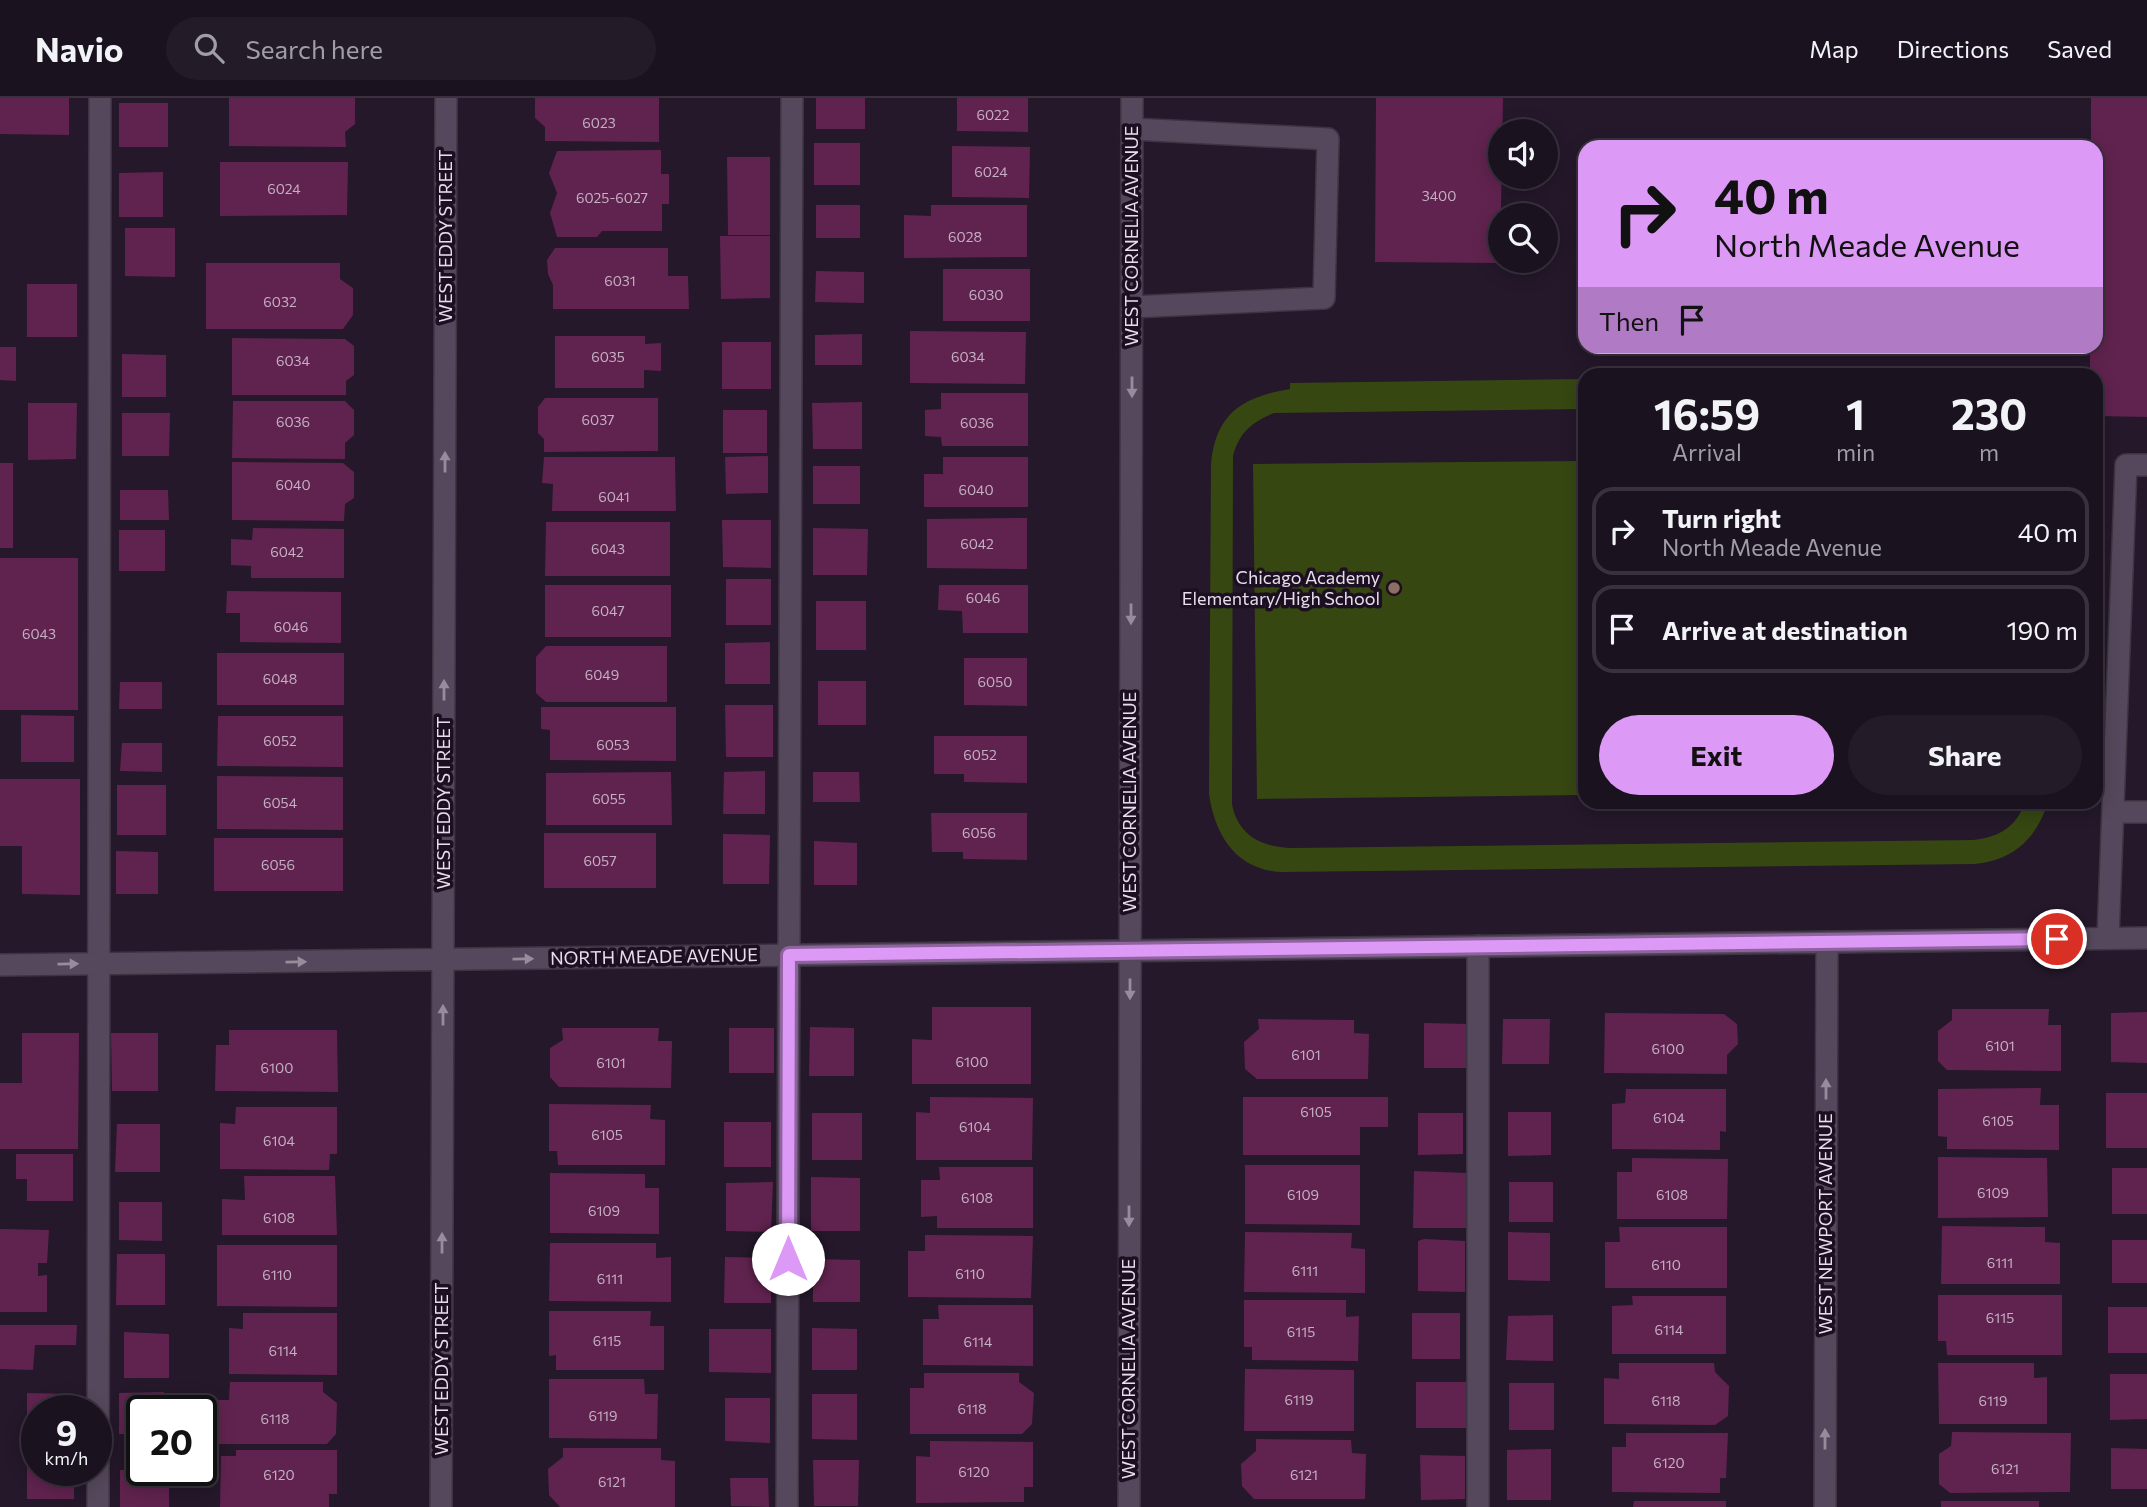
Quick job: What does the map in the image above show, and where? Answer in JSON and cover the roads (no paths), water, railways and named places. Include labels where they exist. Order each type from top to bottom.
[{"type":"street","points":[[98,1507],[100,98]]},
{"type":"street","name":"WEST EDDY STREET","points":[[441,1507],[446,98]]},
{"type":"street","points":[[787,1507],[792,98]]},
{"type":"street","name":"WEST CORNELIA AVENUE","points":[[1129,1507],[1132,98]]},
{"type":"street","points":[[1132,129],[1328,139],[1324,298],[1132,307]]},
{"type":"street","points":[[2108,938],[2126,465],[2147,465]]},
{"type":"street","points":[[2113,812],[2147,812]]},
{"type":"street","name":"NORTH MEADE AVENUE","points":[[0,965],[2147,938]]},
{"type":"street","name":"WEST NEWPORT AVENUE","points":[[1825,1507],[1827,942]]},
{"type":"street","points":[[1478,946],[1478,1507]]},
{"type":"place","name":"Chicago Academy Elementary/High School","points":[[1394,588]]}]
